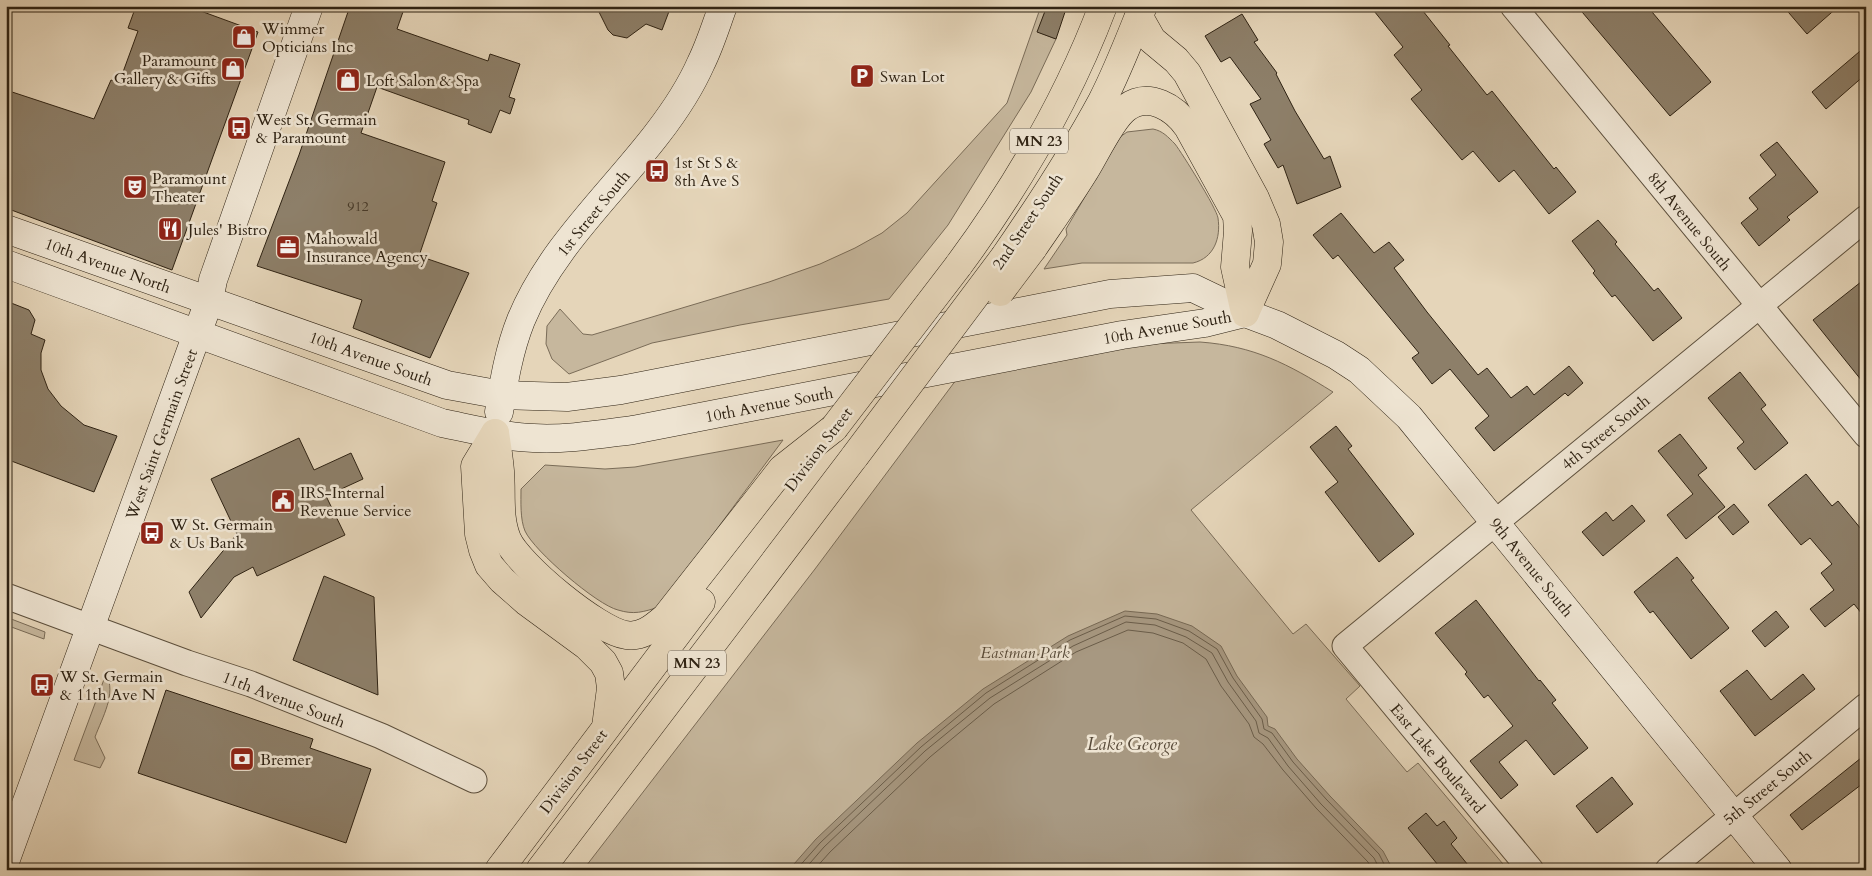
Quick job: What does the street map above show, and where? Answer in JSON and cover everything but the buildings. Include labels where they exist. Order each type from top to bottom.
[{"type":"highway","name":"Division Street","points":[[499,870],[606,728],[794,467],[834,428],[958,266],[999,208],[1039,141],[1077,67],[1103,6]]},
{"type":"highway","name":"2nd Street South","points":[[938,347],[1005,256],[1066,165],[1102,101],[1141,11]]},
{"type":"highway","points":[[1141,11],[1152,40],[1176,60],[1188,74],[1255,198],[1266,224],[1269,242],[1267,264],[1245,313]]},
{"type":"highway","points":[[938,347],[983,315],[1033,248],[1083,174],[1116,120],[1127,108],[1139,103],[1152,102],[1168,106],[1181,116],[1236,216],[1238,231],[1235,267],[1245,313]]},
{"type":"highway","name":"Division Street","points":[[540,870],[938,347]]},
{"type":"highway","points":[[495,434],[500,472],[501,523],[507,540],[515,552],[541,579],[598,623],[628,636],[650,632],[666,618],[794,467]]},
{"type":"highway","points":[[495,434],[475,466],[479,534],[483,550],[489,565],[502,580],[527,602],[587,646],[604,662],[609,674],[611,688],[606,728]]},
{"type":"main road","name":"1st Street South","points":[[495,434],[509,357],[521,320],[538,286],[565,246],[658,133],[680,101],[702,63],[722,6]]},
{"type":"main road","name":"West Saint Germain Street","points":[[6,859],[209,302],[213,280],[304,8]]},
{"type":"main road","name":"10th Avenue North","points":[[6,229],[209,302]]},
{"type":"main road","points":[[6,264],[197,334]]},
{"type":"main road","name":"10th Avenue South","points":[[209,302],[447,385],[502,395],[567,396],[621,390],[1110,294],[1193,288],[1245,313]]},
{"type":"main road","name":"10th Avenue South","points":[[197,334],[442,423],[495,434],[534,439],[633,430],[1245,313]]},
{"type":"main road","name":"9th Avenue South","points":[[1245,313],[1278,324],[1336,355],[1359,370],[1409,417],[1778,870]]},
{"type":"street","name":"8th Avenue South","points":[[1513,6],[1866,435]]},
{"type":"street","name":"4th Street South","points":[[1344,646],[1866,218]]},
{"type":"street","name":"11th Avenue South","points":[[6,596],[187,663],[251,684],[372,732],[474,780]]},
{"type":"street","name":"East Lake Boulevard","points":[[1344,646],[1531,870]]},
{"type":"street","name":"5th Street South","points":[[1668,870],[1732,815],[1866,706]]},
{"type":"green space","points":[[1041,6],[1047,6],[1038,32],[1056,39],[1031,92],[948,225],[889,299],[740,325],[652,343],[569,374],[552,359],[546,344],[547,326],[560,309],[583,334],[592,335],[769,282],[820,264],[882,233],[907,213],[1007,103]]},
{"type":"green space","points":[[1153,129],[1163,133],[1175,144],[1212,204],[1219,225],[1217,240],[1211,252],[1206,257],[1193,263],[1082,263],[1044,269],[1067,235],[1066,229],[1120,137],[1127,132]]},
{"type":"green space","name":"Eastman Park","points":[[1200,342],[1237,348],[1270,358],[1301,373],[1333,392],[1191,510],[1293,634],[1306,624],[1360,686],[1346,699],[1407,772],[1418,763],[1508,870],[583,870],[815,569],[959,376],[1145,344]]},
{"type":"green space","points":[[783,440],[659,607],[634,613],[624,612],[608,606],[567,576],[540,551],[523,526],[521,489],[545,465],[605,469],[635,467]]},
{"type":"green space","points":[[6,617],[45,632],[44,639],[6,625]]},
{"type":"green space","points":[[106,674],[109,681],[109,697],[95,737],[105,758],[100,768],[74,760]]},
{"type":"water","name":"Lake George","points":[[1125,611],[1157,614],[1192,626],[1221,646],[1237,676],[1267,717],[1268,726],[1275,729],[1297,759],[1383,851],[1393,870],[791,870],[816,839],[917,743],[983,689],[1068,636]]},
{"type":"place","name":"Wimmer Opticians Inc","points":[[244,37]]},
{"type":"place","name":"Paramount Gallery & Gifts","points":[[233,69]]},
{"type":"place","name":"Swan Lot","points":[[862,76]]},
{"type":"place","name":"Loft Salon & Spa","points":[[348,80]]},
{"type":"place","name":"West St. Germain & Paramount","points":[[239,128]]},
{"type":"place","name":"1st St S & 8th Ave S","points":[[657,171]]},
{"type":"place","name":"Paramount Theater","points":[[135,187]]},
{"type":"place","name":"Jules' Bistro","points":[[170,229]]},
{"type":"place","name":"Mahowald Insurance Agency","points":[[288,247]]},
{"type":"place","name":"IRS-Internal Revenue Service","points":[[283,501]]},
{"type":"place","name":"W St. Germain & Us Bank","points":[[152,533]]},
{"type":"place","name":"W St. Germain & 11th Ave N","points":[[42,685]]},
{"type":"place","name":"Bremer","points":[[242,759]]}]
